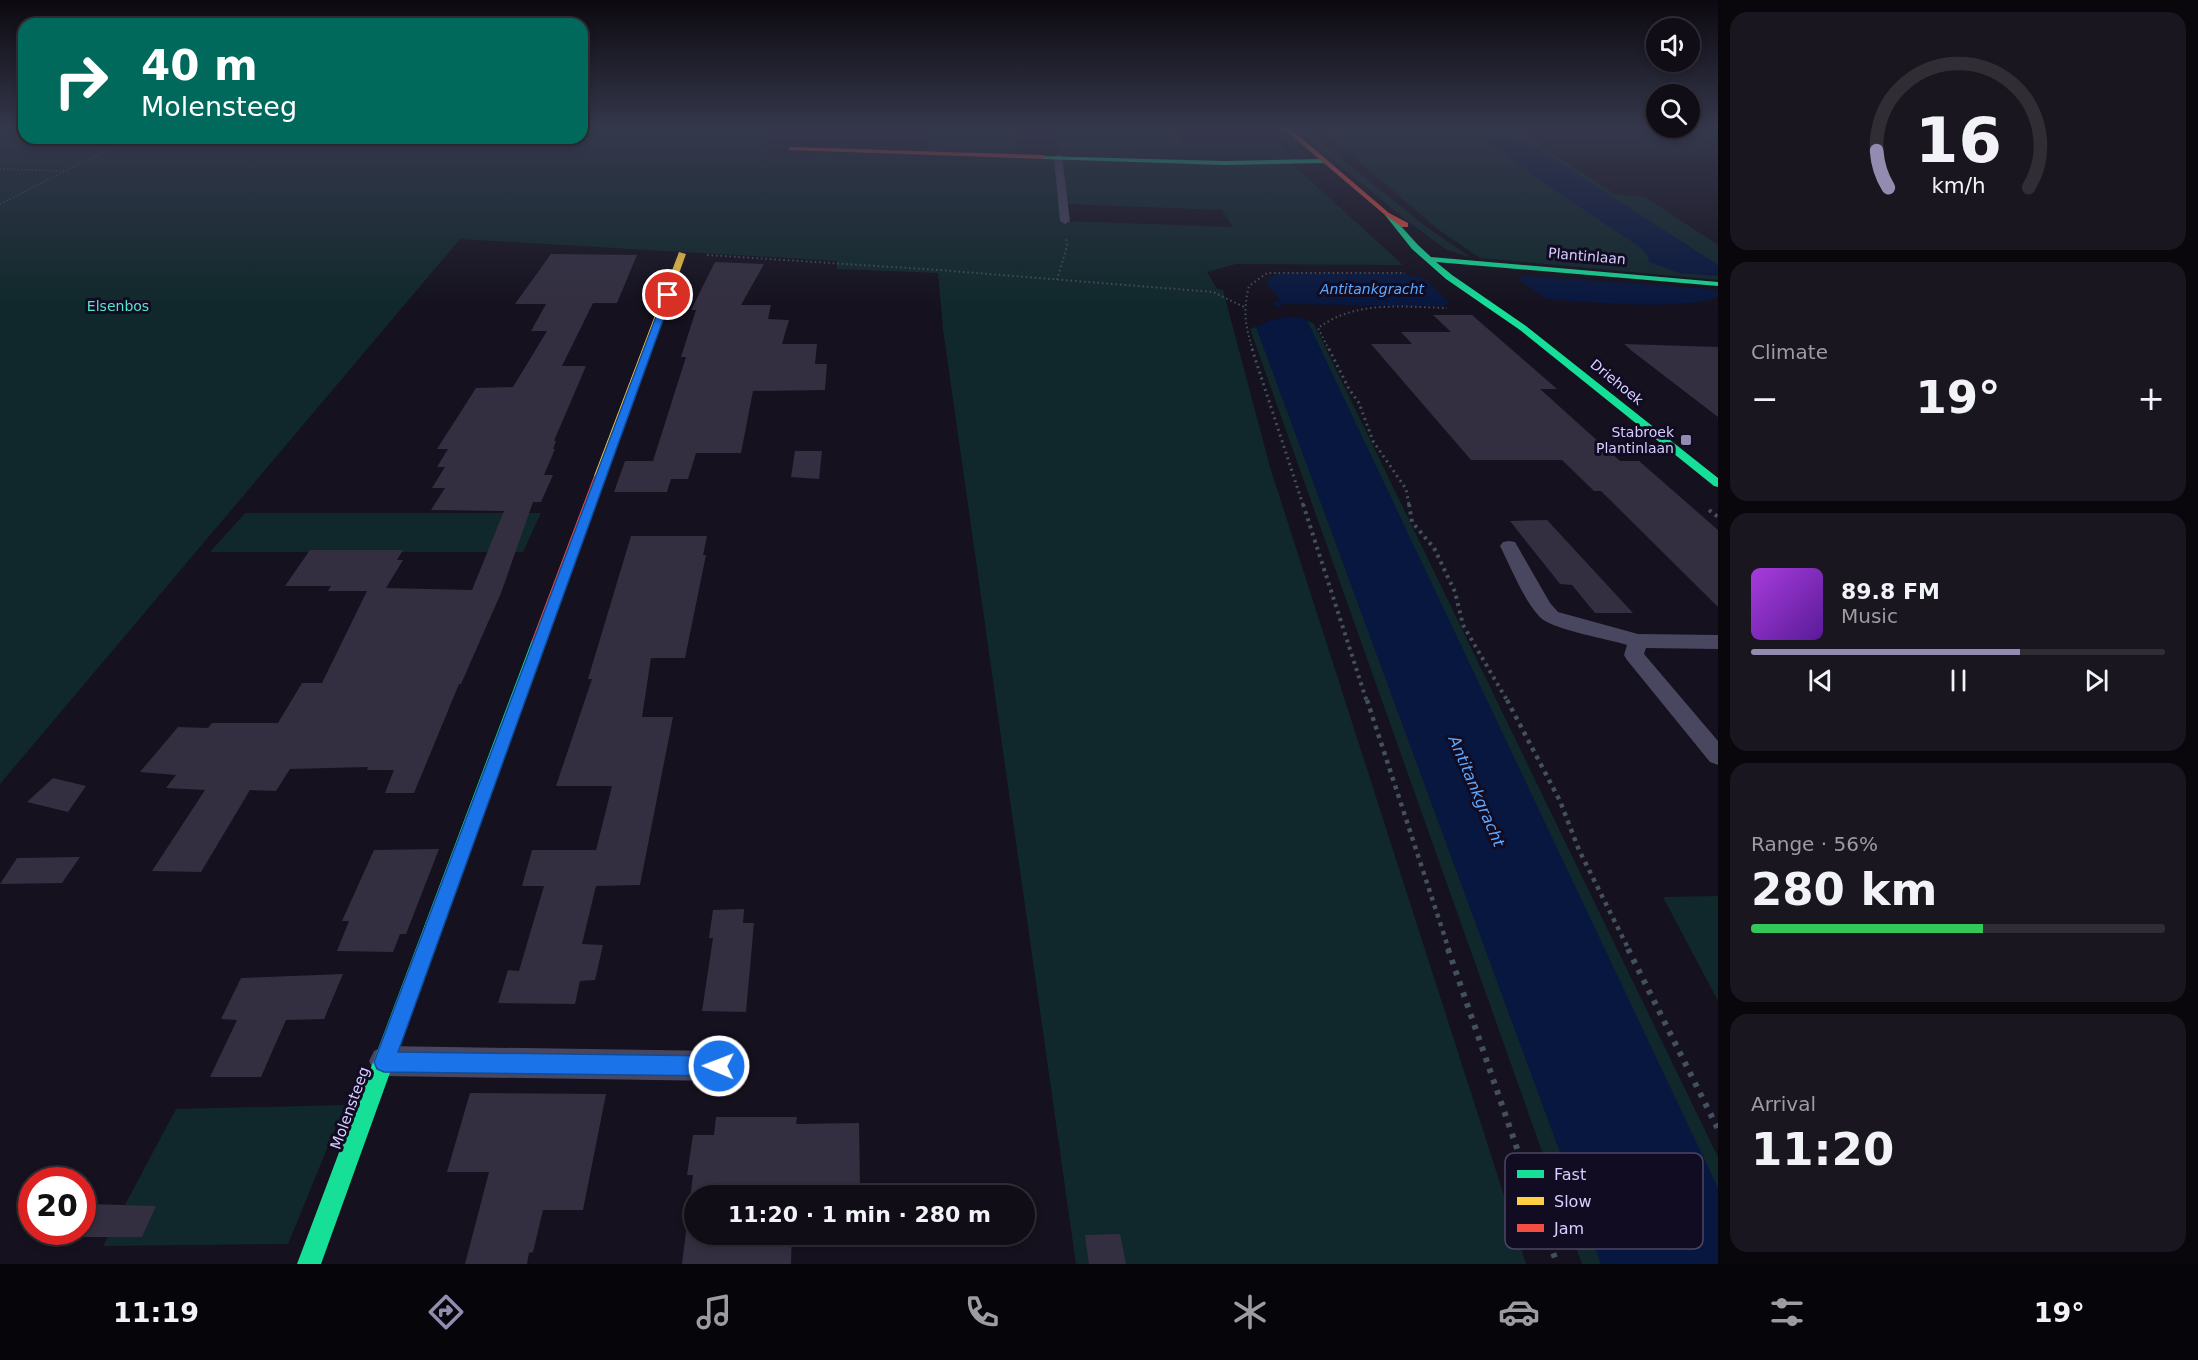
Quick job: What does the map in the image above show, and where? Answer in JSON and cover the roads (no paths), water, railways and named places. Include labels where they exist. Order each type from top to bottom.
[{"type":"street","points":[[1357,189],[1387,214]]},
{"type":"street","name":"Driehoek","points":[[1387,214],[1403,236],[1488,308],[1523,328],[1718,484]]},
{"type":"street","name":"Driehoek","points":[[1387,214],[1415,230],[1452,259],[1498,298],[1523,328]]},
{"type":"street","name":"Molensteeg","points":[[309,1264],[682,254]]},
{"type":"street","name":"Plantinlaan","points":[[1431,259],[1452,259],[1718,284]]},
{"type":"lane","points":[[1062,189],[1065,221]]},
{"type":"lane","points":[[1509,546],[1542,607],[1551,616],[1638,641],[1718,642]]},
{"type":"lane","points":[[1638,641],[1634,655],[1718,756]]},
{"type":"lane","points":[[384,1062],[719,1066]]},
{"type":"water","points":[[1552,189],[1601,189],[1718,265],[1718,276],[1680,273],[1649,262],[1648,256],[1640,247]]},
{"type":"water","name":"Antitankgracht","points":[[1277,274],[1405,274],[1425,279],[1449,303],[1443,306],[1283,304],[1280,307],[1274,306],[1274,302],[1280,300],[1266,283],[1269,278]]},
{"type":"water","points":[[1520,277],[1709,289],[1718,291],[1718,297],[1682,304],[1660,305],[1555,300],[1545,298],[1521,281]]},
{"type":"water","name":"Antitankgracht","points":[[1298,317],[1307,320],[1701,1153],[1560,1153],[1256,327],[1271,320]]},
{"type":"water","name":"Antitankgracht","points":[[1703,1156],[1718,1188],[1718,1264],[1601,1264],[1595,1249],[1703,1249]]},
{"type":"place","name":"Stabroek Plantinlaan","points":[[1686,440]]},
{"type":"park label","name":"Elsenbos","points":[[118,306]]}]
